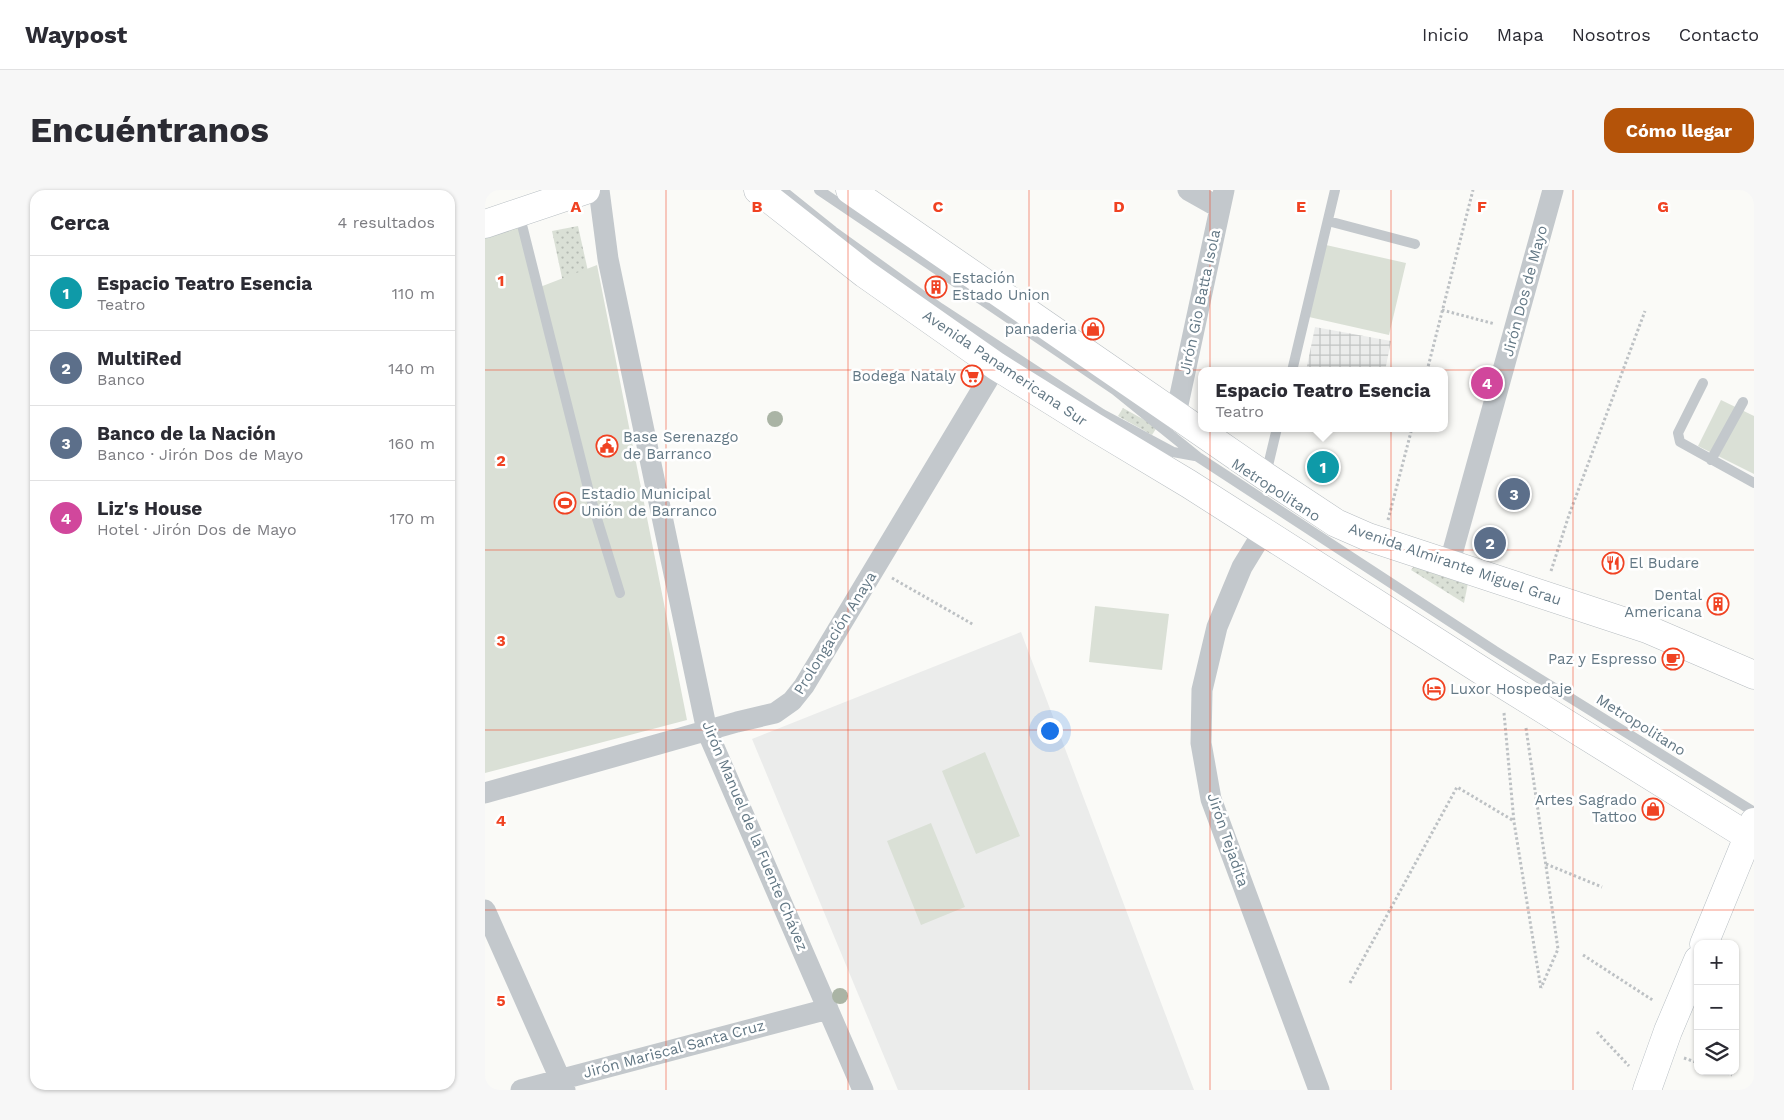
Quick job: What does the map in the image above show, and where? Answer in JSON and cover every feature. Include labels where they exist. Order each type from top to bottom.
[{"type":"main road","points":[[485,224],[586,190]]},
{"type":"main road","name":"Avenida Panamericana Sur","points":[[758,190],[865,274],[996,366],[1264,531],[1511,689],[1753,828]]},
{"type":"main road","points":[[850,190],[1176,414]]},
{"type":"main road","name":"Avenida Almirante Miguel Grau","points":[[1176,414],[1198,429]]},
{"type":"main road","name":"Avenida Almirante Miguel Grau","points":[[1202,432],[1336,523],[1449,565],[1647,629],[1754,675]]},
{"type":"main road","points":[[1706,940],[1753,828]]},
{"type":"main road","points":[[1648,1088],[1694,970]]},
{"type":"street","name":"Jirón Manuel de la Fuente Chávez","points":[[599,190],[608,259],[707,731],[863,1090]]},
{"type":"street","points":[[1188,190],[1222,199]]},
{"type":"street","name":"Jirón Dos de Mayo","points":[[1449,565],[1553,190]]},
{"type":"street","name":"Jirón Gio Batta Isola","points":[[1176,414],[1222,199]]},
{"type":"street","name":"Prolongación Anaya","points":[[485,793],[775,712],[792,702],[804,686],[996,366]]},
{"type":"street","name":"Jirón Tejadita","points":[[1264,531],[1242,567],[1217,627],[1202,690],[1201,743],[1211,799],[1319,1090]]},
{"type":"street","points":[[485,910],[563,1084]]},
{"type":"street","name":"Jirón Mariscal Santa Cruz","points":[[521,1090],[563,1084],[828,1009]]},
{"type":"lane","points":[[783,190],[833,231],[940,308],[1102,414],[1173,452],[1198,457]]},
{"type":"lane","name":"Metropolitano","points":[[819,190],[1115,390],[1198,457],[1495,651],[1753,828]]},
{"type":"lane","points":[[1293,367],[1335,190]]},
{"type":"lane","points":[[519,213],[590,496],[620,593]]},
{"type":"lane","points":[[1327,221],[1415,244]]},
{"type":"lane","points":[[1703,383],[1678,433],[1680,442],[1754,483]]},
{"type":"lane","points":[[1711,460],[1743,402]]},
{"type":"lane","points":[[1265,476],[1276,432]]},
{"type":"path","points":[[1428,367],[1473,190]]},
{"type":"path","points":[[1443,310],[1514,329]]},
{"type":"path","points":[[1543,595],[1569,516],[1645,311]]},
{"type":"path","points":[[1383,542],[1411,432]]},
{"type":"path","points":[[875,568],[974,625]]},
{"type":"path","points":[[1511,689],[1546,864],[1558,948],[1541,989],[1514,822],[1511,689]]},
{"type":"path","points":[[1350,983],[1457,788],[1514,822]]},
{"type":"path","points":[[1546,864],[1601,887]]},
{"type":"path","points":[[1583,956],[1675,1015]]},
{"type":"path","points":[[1597,1032],[1648,1088]]},
{"type":"shaded area","name":"Estadio Municipal Unión de Barranco","points":[[518,226],[540,287],[597,265],[687,720],[485,773],[485,238]]},
{"type":"shaded area","points":[[578,226],[597,312],[576,343],[552,231]]},
{"type":"shaded area","points":[[1326,245],[1406,263],[1389,335],[1309,317]]},
{"type":"shaded area","points":[[1315,327],[1391,341],[1386,367],[1307,367]]},
{"type":"shaded area","points":[[1721,400],[1754,416],[1754,474],[1698,446]]},
{"type":"shaded area","points":[[1123,408],[1157,427],[1152,435],[1118,416]]},
{"type":"shaded area","points":[[1415,565],[1468,583],[1464,603],[1411,570]]},
{"type":"shaded area","points":[[1095,606],[1169,614],[1162,670],[1089,662]]},
{"type":"shaded area","points":[[1021,632],[1194,1090],[898,1090],[752,739]]},
{"type":"shaded area","points":[[985,752],[1020,836],[976,854],[942,771]]},
{"type":"shaded area","points":[[931,823],[965,907],[921,925],[887,841]]},
{"type":"place","name":"Estación Estado Union","points":[[936,287]]},
{"type":"place","name":"panaderia","points":[[1093,329]]},
{"type":"place","name":"Bodega Nataly","points":[[972,376]]},
{"type":"place","name":"Liz's House","points":[[1487,383]]},
{"type":"place","name":"Base Serenazgo de Barranco","points":[[607,446]]},
{"type":"place","name":"Espacio Teatro Esencia","points":[[1323,467]]},
{"type":"place","name":"Banco de la Nación","points":[[1514,494]]},
{"type":"place","name":"Estadio Municipal Unión de Barranco","points":[[565,503]]},
{"type":"place","name":"MultiRed","points":[[1490,543]]},
{"type":"place","name":"El Budare","points":[[1613,563]]},
{"type":"place","name":"Dental Americana","points":[[1718,604]]},
{"type":"place","name":"Paz y Espresso","points":[[1673,659]]},
{"type":"place","name":"Luxor Hospedaje","points":[[1434,689]]},
{"type":"place","name":"Artes Sagrado Tattoo","points":[[1653,809]]}]
